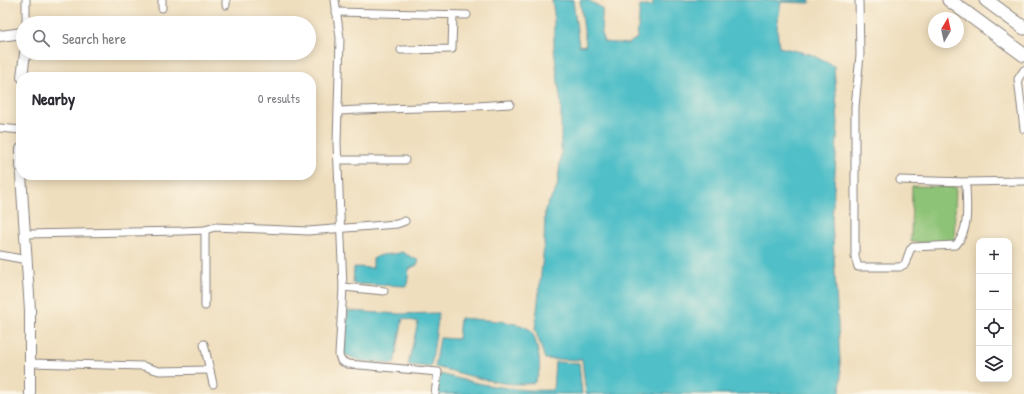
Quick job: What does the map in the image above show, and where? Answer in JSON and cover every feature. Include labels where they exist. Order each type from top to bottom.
[{"type":"highway","points":[[949,0],[1024,55]]},
{"type":"highway","points":[[986,0],[1024,28]]},
{"type":"highway","points":[[998,0],[1024,21]]},
{"type":"street","points":[[26,0],[26,16]]},
{"type":"street","points":[[162,0],[162,8]]},
{"type":"street","points":[[335,0],[340,38],[338,160],[343,287],[339,355],[341,361],[348,364],[438,372],[434,394]]},
{"type":"street","points":[[859,0],[860,55],[855,107],[854,157],[855,257],[858,267],[900,267],[905,264],[910,250],[913,247],[956,245],[961,239],[965,229],[966,182]]},
{"type":"street","points":[[336,12],[467,15]]},
{"type":"street","points":[[401,50],[452,49],[453,14]]},
{"type":"street","points":[[0,36],[16,34]]},
{"type":"street","points":[[23,72],[24,60]]},
{"type":"street","points":[[1024,70],[1018,79],[1024,129]]},
{"type":"street","points":[[339,111],[375,109],[440,109],[510,104]]},
{"type":"street","points":[[0,128],[16,130]]},
{"type":"street","points":[[338,160],[405,160]]},
{"type":"street","points":[[22,180],[28,260],[30,394]]},
{"type":"street","points":[[900,180],[966,182],[1024,181]]},
{"type":"street","points":[[26,234],[205,230],[215,227],[308,231],[341,227],[397,224],[405,221]]},
{"type":"street","points":[[205,230],[205,306]]},
{"type":"street","points":[[0,255],[28,260]]},
{"type":"street","points":[[343,287],[384,290]]},
{"type":"street","points":[[204,344],[210,364],[213,384]]},
{"type":"street","points":[[30,363],[143,366],[159,371],[210,370]]},
{"type":"green space","points":[[912,186],[956,187],[954,243],[911,242]]},
{"type":"water","points":[[552,0],[573,0],[579,46],[586,45],[580,0],[588,0],[602,8],[601,30],[604,42],[628,44],[637,38],[640,6],[653,6],[653,0],[810,0],[810,3],[781,2],[777,27],[779,47],[810,54],[834,66],[838,123],[832,221],[841,378],[840,394],[586,394],[582,360],[545,359],[535,329],[544,247],[545,209],[557,188],[561,154],[561,105],[554,49],[554,13]]},
{"type":"water","points":[[402,252],[419,261],[417,265],[409,269],[407,286],[353,284],[354,267],[373,268],[373,259],[384,255]]},
{"type":"water","points":[[348,311],[400,314],[439,313],[431,367],[408,365],[418,322],[403,318],[394,364],[361,361],[344,354]]},
{"type":"water","points":[[460,318],[507,322],[517,324],[530,330],[539,354],[538,374],[534,383],[510,384],[484,380],[435,367],[440,338],[458,339]]},
{"type":"water","points":[[555,362],[579,363],[582,394],[437,394],[440,374],[468,381],[510,388],[525,390],[553,390]]}]
